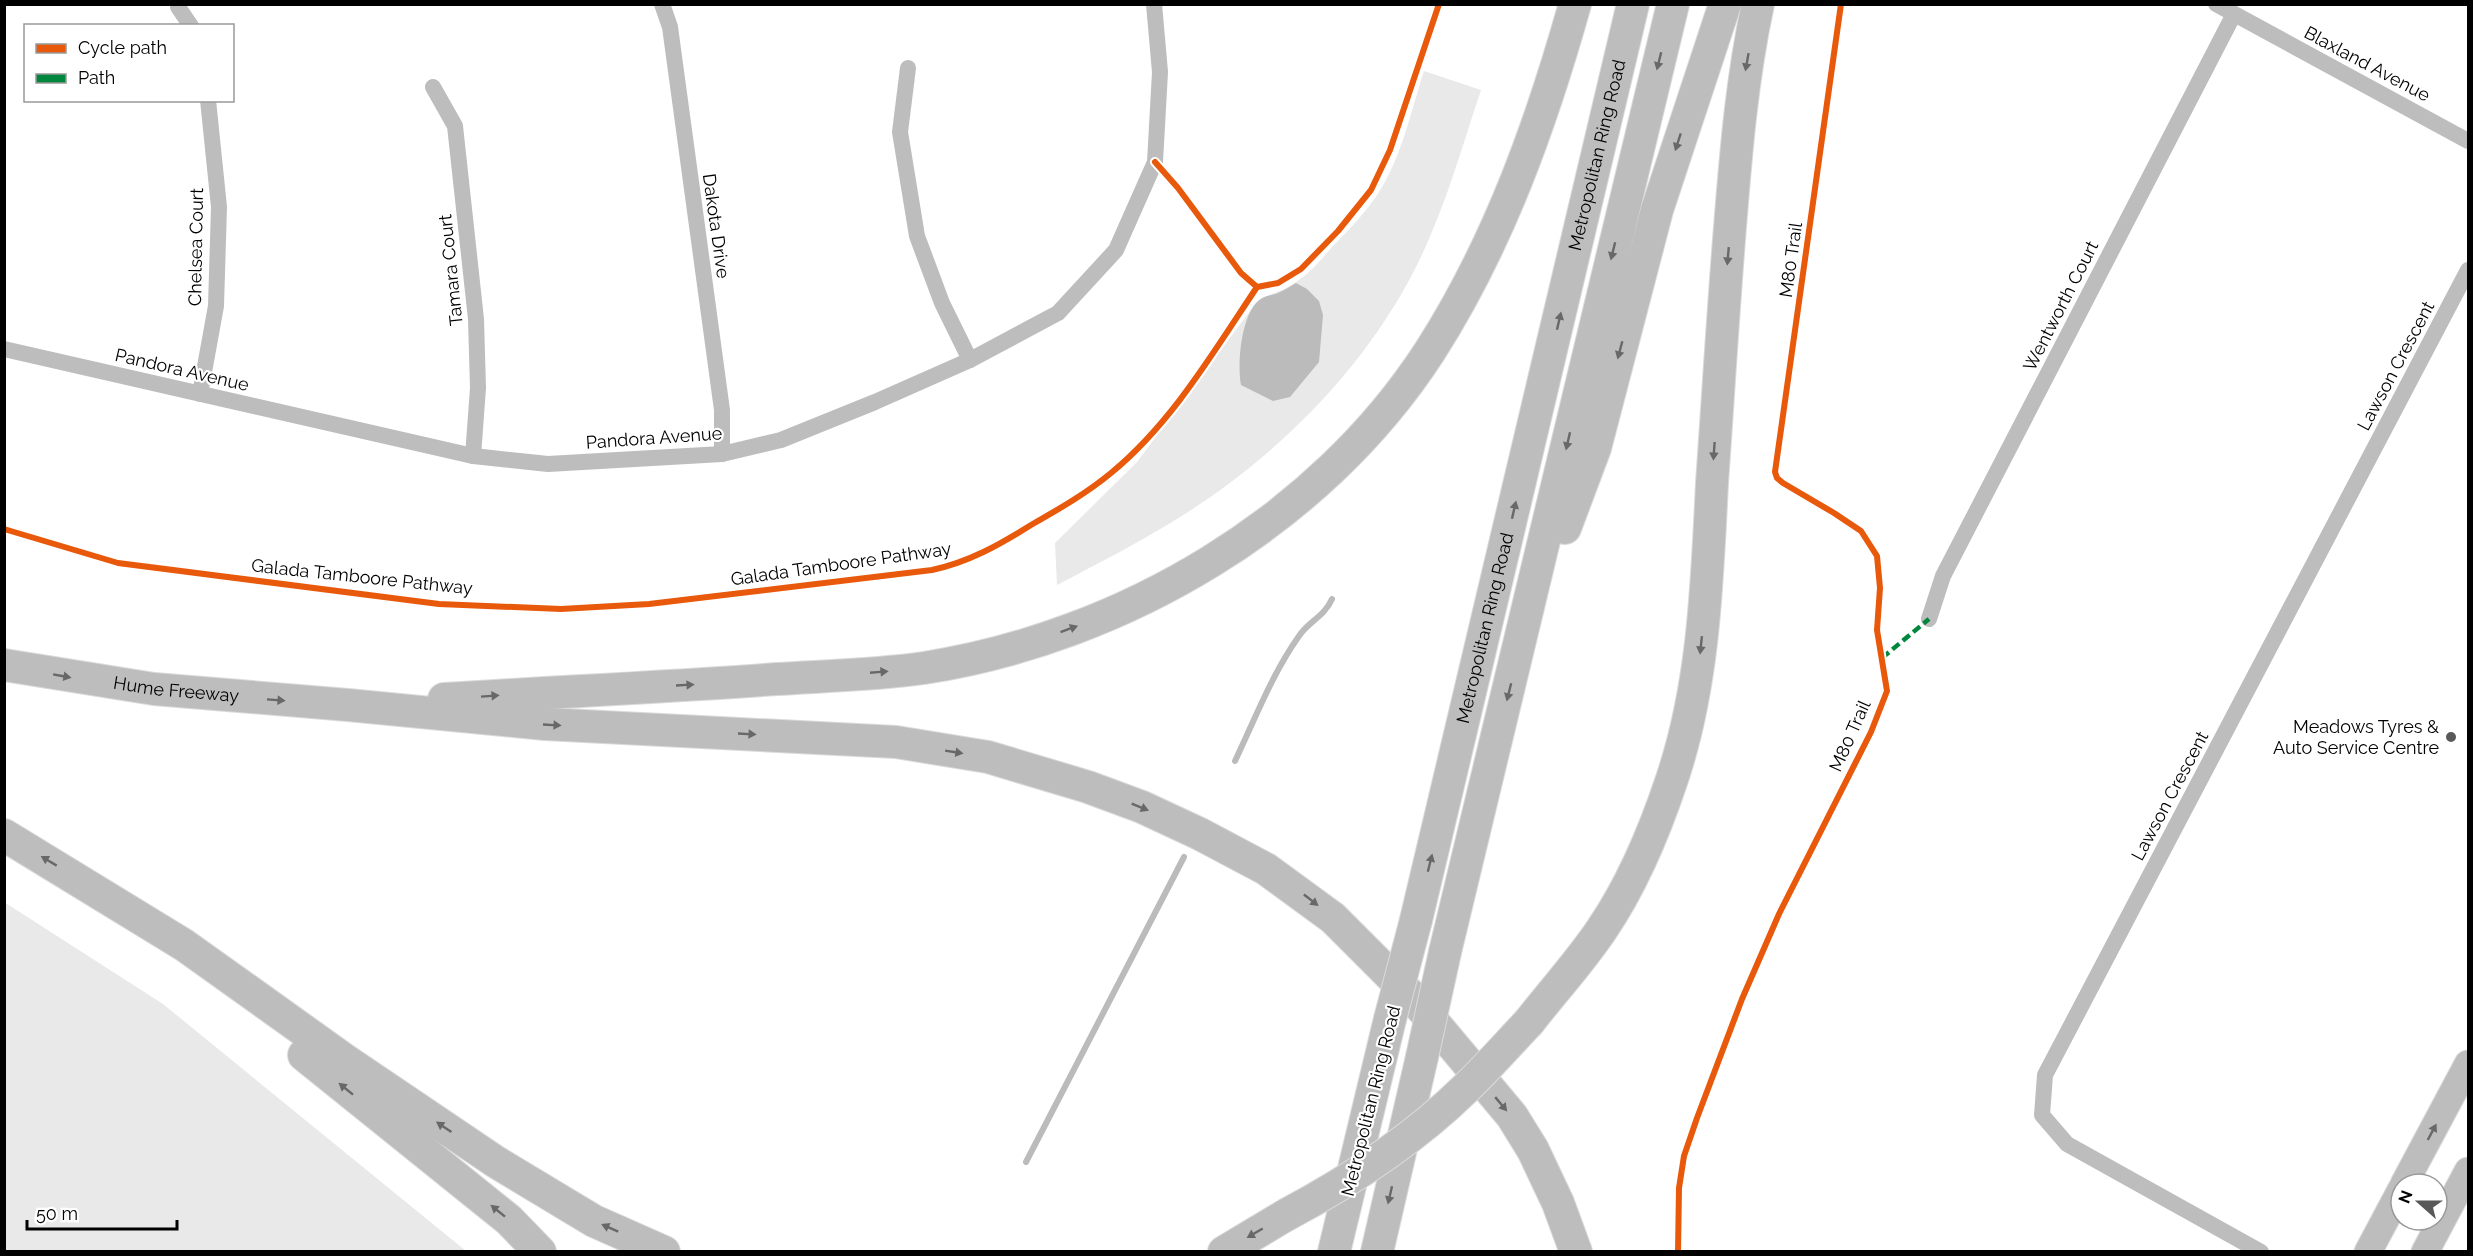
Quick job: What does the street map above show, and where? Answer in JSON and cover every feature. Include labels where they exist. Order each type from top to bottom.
[{"type":"highway","points":[[348,705],[922,668],[1029,644],[1111,613],[1195,572],[1244,540],[1307,490],[1385,411],[1428,354],[1462,297],[1521,172],[1540,119],[1575,4]]},
{"type":"highway","name":"Metropolitan Ring Road","points":[[1334,1251],[1416,920],[1633,4]]},
{"type":"highway","name":"Metropolitan Ring Road","points":[[1377,1251],[1445,952],[1673,4]]},
{"type":"highway","points":[[1520,646],[1595,448],[1657,210],[1725,4]]},
{"type":"highway","points":[[1224,1251],[1329,1192],[1421,1127],[1465,1089],[1529,1022],[1602,929],[1630,880],[1672,779],[1686,728],[1698,668],[1706,601],[1723,316],[1735,166],[1742,89],[1758,4]]},
{"type":"highway","name":"Hume Freeway","points":[[4,665],[154,689],[348,705]]},
{"type":"highway","points":[[348,705],[544,724],[896,742],[988,757],[1088,787],[1143,807],[1257,864],[1297,890],[1333,918],[1414,999],[1512,1116],[1533,1150],[1558,1203],[1576,1251]]},
{"type":"highway","points":[[4,834],[184,945],[345,1060],[496,1162],[594,1221],[664,1251]]},
{"type":"highway","points":[[94,888],[500,1213],[540,1251]]},
{"type":"main road","points":[[2410,1172],[2469,1064]]},
{"type":"main road","points":[[2426,1251],[2469,1171]]},
{"type":"main road","points":[[2368,1251],[2389,1212]]},
{"type":"street","name":"Dakota Drive","points":[[662,4],[670,27],[720,398],[722,454]]},
{"type":"street","name":"Pandora Avenue","points":[[4,349],[473,456],[548,464],[722,454],[781,440],[970,360],[1058,313],[1116,250],[1155,162],[1161,72],[1154,4]]},
{"type":"street","name":"Blaxland Avenue","points":[[2216,4],[2469,141]]},
{"type":"street","points":[[178,7],[190,24]]},
{"type":"street","name":"Wentworth Court","points":[[1929,619],[1943,576],[2234,14]]},
{"type":"street","points":[[908,68],[900,132],[917,236],[942,303],[970,360]]},
{"type":"street","name":"Tamara Court","points":[[433,87],[455,126],[476,319],[478,388],[473,456]]},
{"type":"street","name":"Chelsea Court","points":[[200,394],[216,306],[219,207],[208,102]]},
{"type":"street","name":"Lawson Crescent","points":[[2261,1251],[2067,1144],[2042,1115],[2045,1075],[2469,270]]},
{"type":"shaded area","points":[[1424,71],[1481,90],[1435,225],[1415,269],[1371,341],[1345,375],[1286,436],[1220,490],[1170,524],[1057,585],[1055,543],[1137,462],[1256,303],[1306,275],[1363,214],[1374,199],[1394,164]]},
{"type":"shaded area","points":[[1296,283],[1307,289],[1319,301],[1323,315],[1319,362],[1290,397],[1273,401],[1241,385],[1240,366],[1244,329],[1252,308],[1258,301]]},
{"type":"shaded area","points":[[4,902],[163,1004],[466,1251],[5,1251]]},
{"type":"waterway","points":[[1235,761],[1280,666],[1303,631],[1325,610],[1332,599]]},
{"type":"waterway","points":[[1026,1162],[1184,857]]},
{"type":"marked path","points":[[1882,658],[1929,619]]},
{"type":"cycle path","points":[[1257,287],[1278,283],[1301,269],[1338,231],[1371,190],[1390,150],[1439,4]]},
{"type":"cycle path","name":"M80 Trail","points":[[1678,1252],[1679,1188],[1684,1156],[1697,1118],[1742,999],[1779,914],[1871,732],[1887,691],[1877,630],[1880,588],[1877,556],[1861,531],[1783,483],[1777,478],[1775,472],[1841,4]]},
{"type":"cycle path","points":[[1155,162],[1178,188],[1241,273],[1257,287]]},
{"type":"cycle path","name":"Galada Tamboore Pathway","points":[[4,529],[118,563],[439,604],[561,609],[649,604],[932,570],[971,558],[995,546],[1073,500],[1111,473],[1154,432],[1173,409],[1257,287]]},
{"type":"place","name":"Meadows Tyres & Auto Service Centre","points":[[2451,737]]}]
